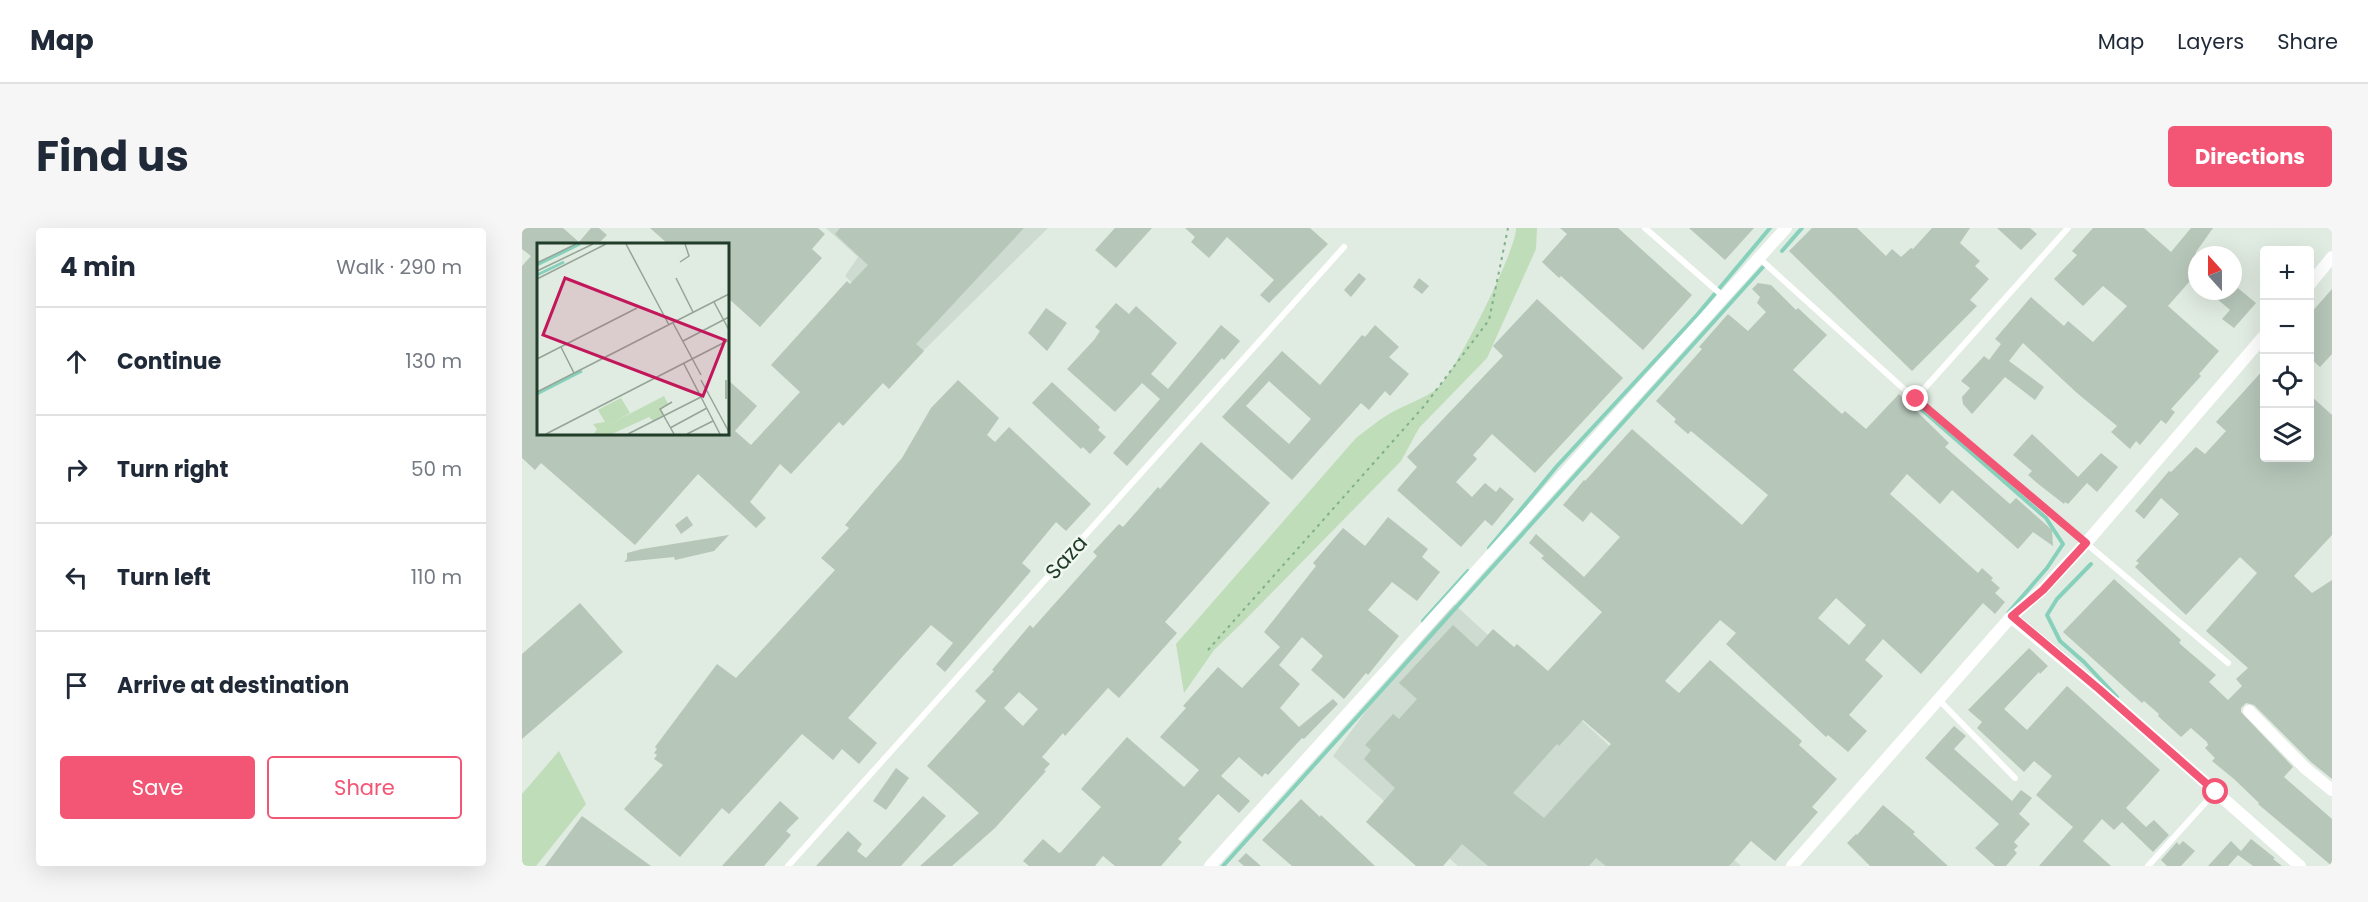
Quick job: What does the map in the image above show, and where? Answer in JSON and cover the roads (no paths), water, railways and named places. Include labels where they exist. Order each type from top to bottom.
[{"type":"street","points":[[1210,866],[1785,228]]},
{"type":"street","points":[[2314,279],[2332,258]]},
{"type":"street","points":[[1792,866],[2012,616],[2043,590],[2086,543],[2260,342]]},
{"type":"street","points":[[2012,616],[2099,689],[2300,866]]},
{"type":"street","points":[[2249,711],[2305,768],[2332,790]]},
{"type":"lane","points":[[1645,228],[1724,297]]},
{"type":"lane","points":[[1916,399],[2068,228]]},
{"type":"lane","name":"Saza","points":[[788,866],[1344,247]]},
{"type":"lane","points":[[1759,258],[1916,399],[2228,663]]},
{"type":"lane","points":[[1939,700],[2014,778]]},
{"type":"lane","points":[[2148,866],[2216,792]]},
{"type":"waterway","points":[[1489,548],[1557,466],[1697,315],[1770,228]]},
{"type":"waterway","points":[[1782,251],[1802,228]]},
{"type":"waterway","points":[[1223,866],[1763,267]]},
{"type":"waterway","points":[[1912,401],[2046,518],[2063,544],[2047,568],[2008,613]]},
{"type":"waterway","points":[[2091,564],[2057,599],[2047,615],[2060,641],[2084,662],[2117,697]]},
{"type":"waterway","points":[[1423,621],[1468,571]]}]
